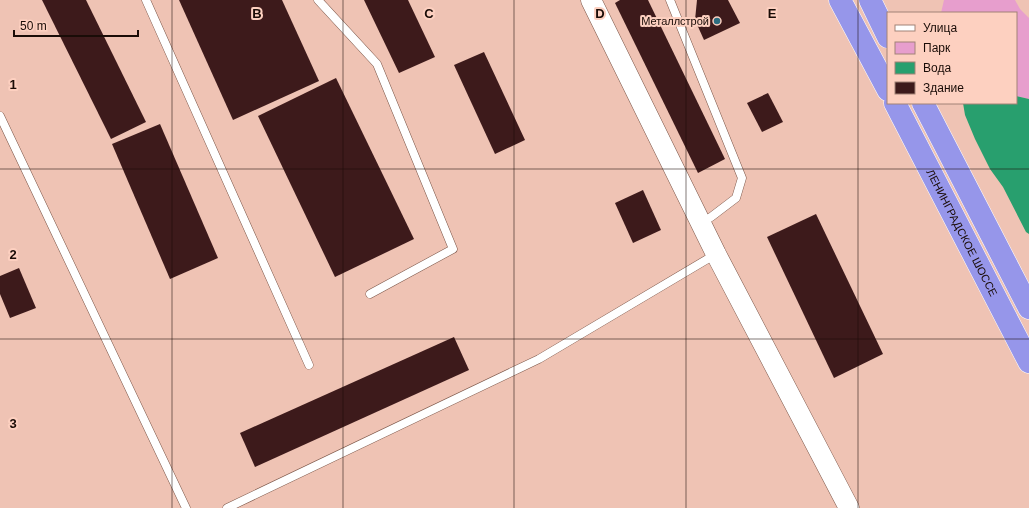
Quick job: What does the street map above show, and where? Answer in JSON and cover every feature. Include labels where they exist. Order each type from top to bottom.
[{"type":"highway","points":[[840,0],[887,88]]},
{"type":"highway","points":[[870,0],[887,35]]},
{"type":"highway","name":"ЛЕНИНГРАДСКОЕ ШОССЕ","points":[[895,104],[1029,362]]},
{"type":"highway","points":[[923,104],[1029,308]]},
{"type":"street","points":[[591,0],[700,223],[849,508]]},
{"type":"lane","points":[[146,0],[309,366]]},
{"type":"lane","points":[[318,0],[377,64],[453,249],[370,294]]},
{"type":"lane","points":[[670,0],[742,178],[736,198],[710,218],[700,223]]},
{"type":"lane","points":[[0,116],[186,508]]},
{"type":"lane","points":[[228,508],[539,359],[716,254]]},
{"type":"green space","points":[[944,0],[1015,0],[1020,9],[1029,18],[1029,99],[1017,96],[1017,12],[941,12]]},
{"type":"water","points":[[1017,96],[1029,99],[1029,234],[1026,232],[1003,187],[990,169],[965,115],[963,104],[1017,104]]},
{"type":"building","points":[[42,0],[86,0],[146,122],[111,139]]},
{"type":"building","points":[[179,0],[282,0],[319,81],[233,120]]},
{"type":"building","points":[[364,0],[408,0],[435,57],[399,73]]},
{"type":"building","points":[[620,0],[648,0],[725,159],[698,173],[615,3]]},
{"type":"building","name":"Металлстрой","points":[[697,0],[728,0],[740,23],[704,40],[695,20]]},
{"type":"building","points":[[484,52],[525,140],[495,154],[454,65]]},
{"type":"building","points":[[336,78],[414,239],[335,277],[258,116]]},
{"type":"building","points":[[768,93],[783,122],[762,132],[747,103]]},
{"type":"building","points":[[160,124],[218,258],[170,279],[112,144]]},
{"type":"building","points":[[643,190],[661,230],[633,243],[615,203]]},
{"type":"building","points":[[816,214],[883,354],[834,378],[767,237]]},
{"type":"building","points":[[19,268],[36,308],[10,318],[0,294],[0,276]]},
{"type":"building","points":[[454,337],[469,370],[255,467],[240,433]]},
{"type":"place","name":"Металлстрой","points":[[717,21]]}]
